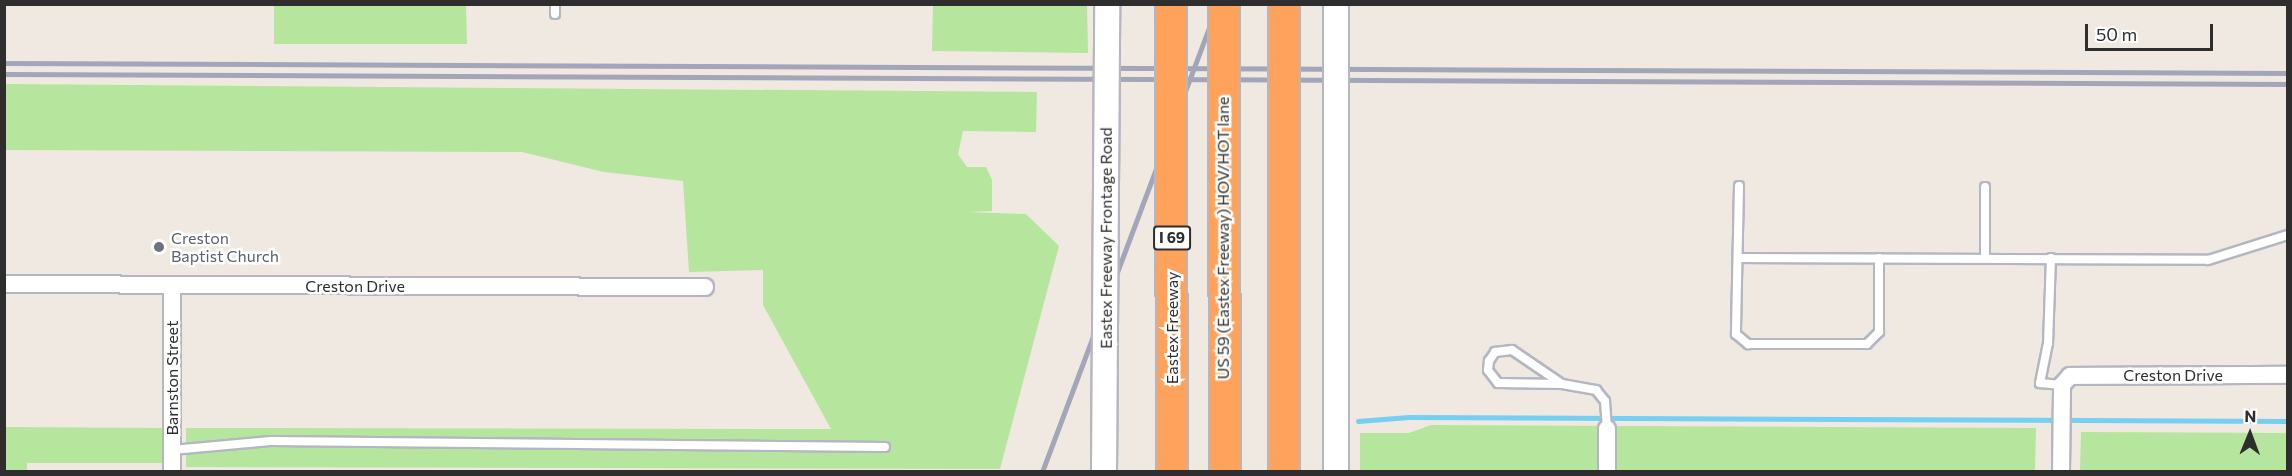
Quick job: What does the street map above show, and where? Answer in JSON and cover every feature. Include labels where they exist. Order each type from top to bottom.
[{"type":"highway","name":"Eastex Freeway","points":[[1171,4],[1173,471]]},
{"type":"highway","name":"US 59 (Eastex Freeway) HOV/HOT lane","points":[[1224,4],[1225,471]]},
{"type":"highway","points":[[1284,4],[1284,471]]},
{"type":"main road","name":"Eastex Freeway Frontage Road","points":[[1104,471],[1107,4]]},
{"type":"main road","points":[[1336,4],[1336,471]]},
{"type":"street","name":"Creston Drive","points":[[4,284],[705,287]]},
{"type":"street","name":"Barnston Street","points":[[172,285],[172,471]]},
{"type":"street","name":"Creston Drive","points":[[2062,392],[2070,376],[2087,374],[2288,375]]},
{"type":"street","points":[[2061,471],[2062,392]]},
{"type":"street","points":[[1607,429],[1607,471]]},
{"type":"lane","points":[[1739,186],[1736,334],[1748,344],[1867,344],[1879,332],[1879,258]]},
{"type":"lane","points":[[1985,187],[1985,258]]},
{"type":"lane","points":[[1738,258],[2208,260],[2288,235]]},
{"type":"lane","points":[[2050,258],[2048,343],[2040,383],[2062,392]]},
{"type":"lane","points":[[1562,384],[1512,350],[1495,352],[1489,361],[1488,370],[1498,383],[1562,384],[1596,390],[1605,401],[1607,429]]},
{"type":"lane","points":[[171,450],[270,441],[885,447]]},
{"type":"green space","points":[[274,5],[466,5],[467,44],[274,44]]},
{"type":"green space","points":[[933,5],[1087,5],[1088,53],[932,51]]},
{"type":"green space","points":[[5,84],[1037,92],[1036,132],[963,131],[958,154],[967,167],[986,167],[992,180],[992,211],[966,212],[1026,214],[1059,246],[1000,469],[186,467],[186,428],[831,429],[763,305],[763,270],[689,272],[683,181],[604,172],[522,152],[5,150]]},
{"type":"green space","points":[[1431,425],[2036,428],[2035,471],[1360,471],[1360,433],[1409,433]]},
{"type":"green space","points":[[5,427],[164,428],[165,463],[27,463],[27,471],[5,472]]},
{"type":"green space","points":[[2081,432],[2287,433],[2287,471],[2080,471]]},
{"type":"waterway","points":[[1358,421],[1409,417],[2288,421]]},
{"type":"railway","points":[[1042,472],[1218,4]]},
{"type":"railway","points":[[4,63],[2288,73]]},
{"type":"railway","points":[[4,74],[2288,84]]},
{"type":"place","name":"Creston Baptist Church","points":[[159,247]]}]
